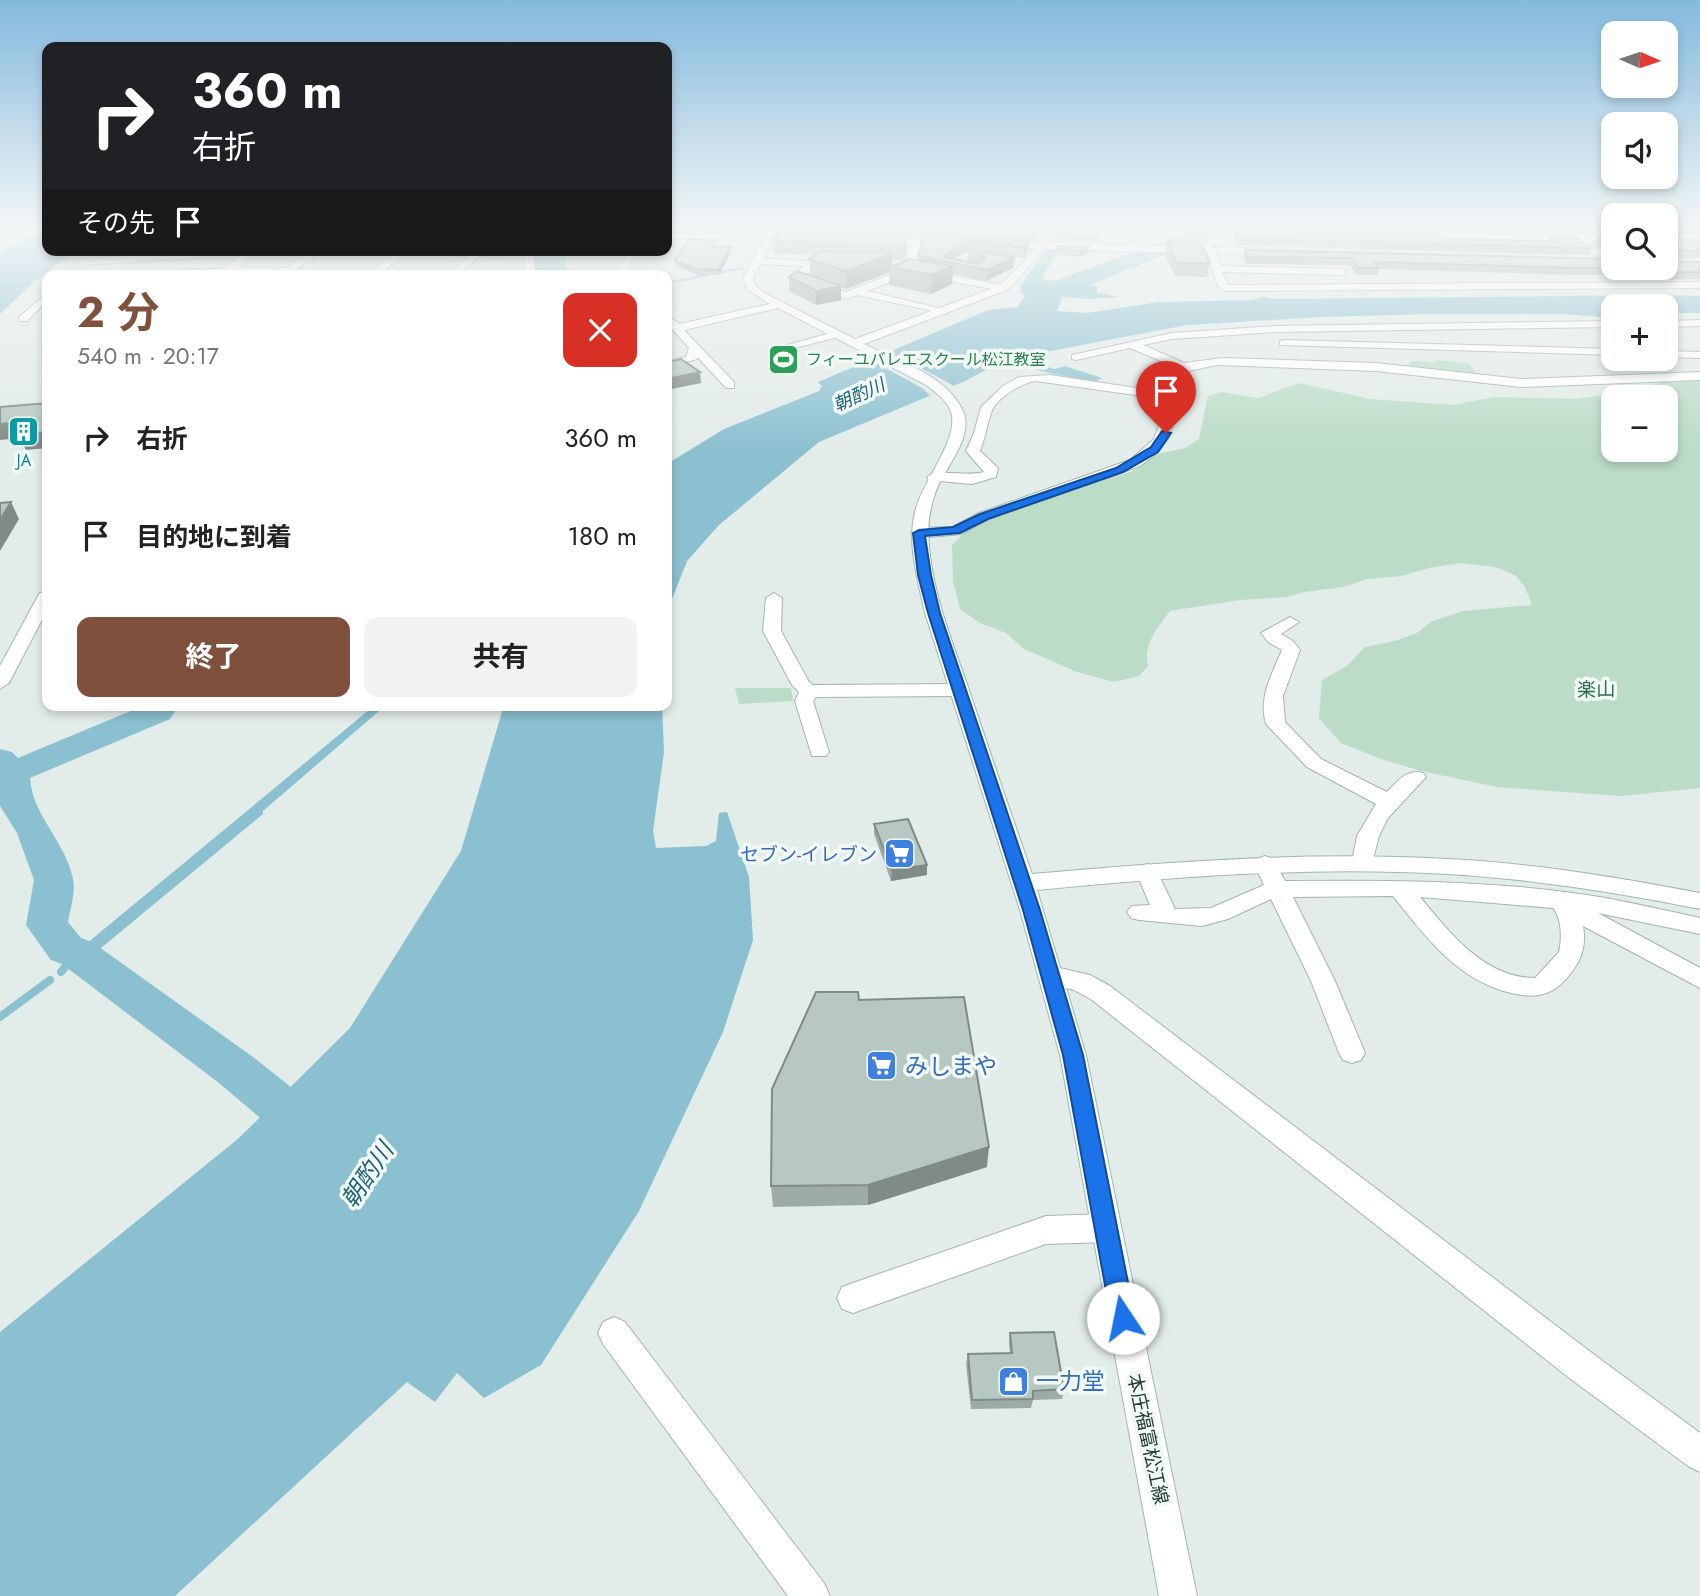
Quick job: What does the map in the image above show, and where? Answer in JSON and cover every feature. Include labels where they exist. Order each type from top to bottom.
[{"type":"street","points":[[40,302],[26,315],[42,312]]},
{"type":"street","name":"本庄福富松江線","points":[[775,302],[923,377],[949,396],[958,408],[960,423],[954,442],[924,501],[919,533],[923,566],[934,613],[1023,883],[1073,1055],[1178,1596]]},
{"type":"street","points":[[902,302],[943,312]]},
{"type":"street","points":[[856,344],[967,302]]},
{"type":"street","points":[[677,328],[779,305]]},
{"type":"street","points":[[672,322],[730,385]]},
{"type":"street","points":[[1678,324],[1700,323]]},
{"type":"street","points":[[1076,357],[1172,336],[1275,329],[1601,325]]},
{"type":"street","points":[[1275,329],[1296,364]]},
{"type":"street","points":[[791,350],[786,347],[838,334]]},
{"type":"street","points":[[1131,344],[1186,368]]},
{"type":"street","points":[[1284,344],[1601,352]]},
{"type":"street","points":[[672,364],[691,359],[695,348]]},
{"type":"street","points":[[1678,354],[1700,355]]},
{"type":"street","points":[[1161,395],[1173,374],[1186,368],[1223,361],[1376,367],[1521,383],[1671,375],[1700,376]]},
{"type":"street","points":[[1666,371],[1671,375]]},
{"type":"street","points":[[919,533],[956,531],[984,516],[1135,463],[1154,450],[1166,433],[1172,405],[1161,395],[1127,393],[1056,379],[1024,380],[985,410],[981,433],[973,451],[976,457],[991,468],[990,474],[972,480],[934,477]]},
{"type":"street","points":[[774,598],[772,631],[801,685],[808,691],[960,690]]},
{"type":"street","points":[[0,683],[42,603]]},
{"type":"street","points":[[1290,622],[1270,633],[1273,638],[1289,644],[1292,650],[1276,689],[1272,717],[1314,763],[1387,801]]},
{"type":"street","points":[[808,691],[804,701],[819,752]]},
{"type":"street","points":[[1363,862],[1364,844],[1387,801],[1416,778]]},
{"type":"street","points":[[1023,883],[1265,864],[1363,862],[1458,866],[1567,876],[1700,901]]},
{"type":"street","points":[[1265,864],[1323,981],[1352,1053]]},
{"type":"street","points":[[1147,872],[1166,915]]},
{"type":"street","points":[[1399,888],[1473,969],[1497,981],[1528,988],[1546,984],[1568,962],[1573,952],[1559,903]]},
{"type":"street","points":[[1139,912],[1210,917],[1259,894],[1278,889],[1449,889],[1648,914],[1700,926]]},
{"type":"street","points":[[1559,903],[1700,979]]},
{"type":"street","points":[[1051,975],[1081,982],[1101,993],[1580,1365],[1700,1454]]},
{"type":"street","points":[[853,1298],[1046,1230],[1106,1228]]},
{"type":"street","points":[[614,1333],[811,1596]]},
{"type":"green space","points":[[1435,360],[1468,363],[1483,380],[1407,368],[1411,361],[1436,362]]},
{"type":"green space","name":"楽山","points":[[1700,377],[1700,788],[1620,796],[1497,787],[1421,771],[1341,743],[1319,718],[1322,680],[1347,666],[1365,647],[1417,633],[1431,622],[1462,611],[1532,605],[1525,587],[1516,576],[1496,567],[1460,563],[1401,576],[1367,579],[1344,587],[1287,597],[1240,600],[1170,611],[1149,644],[1148,666],[1139,676],[1114,682],[1077,672],[1024,649],[1006,633],[980,623],[960,609],[953,581],[952,545],[966,531],[1054,494],[1131,472],[1158,454],[1185,448],[1199,439],[1208,396],[1222,392],[1258,398],[1299,383],[1370,399],[1453,405],[1495,397],[1577,399],[1601,395],[1601,462],[1678,462],[1678,385],[1652,385],[1677,378]]},
{"type":"green space","points":[[735,688],[791,688],[793,701],[739,704]]},
{"type":"water","points":[[0,302],[12,302],[0,314]]},
{"type":"water","name":"朝酌川","points":[[1021,302],[1060,302],[1057,311],[1087,313],[1156,302],[1601,302],[1601,317],[1566,314],[1429,314],[1187,325],[1019,357],[1035,364],[1055,369],[1065,366],[1102,378],[1094,382],[1040,371],[1012,360],[1001,362],[965,381],[819,442],[719,525],[687,561],[672,599],[672,461],[724,429],[819,391],[822,386],[818,382],[988,310],[1018,307]]},
{"type":"water","points":[[1678,302],[1700,302],[1700,313],[1678,313]]},
{"type":"water","points":[[368,711],[379,711],[263,811],[263,814],[95,953],[86,944]]},
{"type":"water","name":"朝酌川","points":[[502,711],[662,711],[664,752],[653,831],[656,848],[706,846],[716,841],[719,813],[727,812],[749,877],[753,940],[723,1032],[639,1211],[541,1365],[484,1398],[457,1373],[435,1402],[407,1382],[175,1596],[0,1596],[0,1332],[239,1138],[350,1028],[461,851]]},
{"type":"pier","points":[[884,350],[957,388],[933,398],[922,388],[865,357]]},
{"type":"building","points":[[681,359],[700,372],[672,378],[672,361]]},
{"type":"building","points":[[42,403],[42,433],[19,435],[27,422],[0,424],[0,407]]},
{"type":"building","points":[[11,502],[0,520],[0,503]]},
{"type":"building","name":"セブン-イレブン","points":[[908,819],[927,865],[892,870],[874,824]]},
{"type":"building","name":"みしまや","points":[[816,992],[858,992],[859,1000],[964,997],[989,1147],[868,1185],[771,1186],[772,1089]]},
{"type":"building","name":"一力堂","points":[[1054,1332],[1064,1389],[1033,1391],[1033,1399],[972,1400],[968,1354],[1012,1353],[1010,1333]]},
{"type":"waterway","points":[[12,773],[159,711]]},
{"type":"waterway","points":[[0,760],[12,773]]},
{"type":"waterway","points":[[12,773],[13,797],[36,833],[54,880],[47,925],[66,949],[77,953],[236,1070],[314,1134]]},
{"type":"waterway","points":[[0,802],[13,797]]},
{"type":"waterway","points":[[61,972],[77,953],[95,944]]},
{"type":"waterway","points":[[0,1017],[50,980]]},
{"type":"place","name":"フィーユバレエスクール松江教室","points":[[783,359]]},
{"type":"place","name":"JA","points":[[24,431]]},
{"type":"place","name":"セブン-イレブン","points":[[900,854]]},
{"type":"place","name":"みしまや","points":[[882,1066]]},
{"type":"place","name":"一力堂","points":[[1013,1381]]},
{"type":"route","points":[[1123,1318],[1073,1055],[1032,910],[934,613],[924,575],[919,533],[956,531],[984,516],[1119,470],[1154,450],[1166,433]]}]
